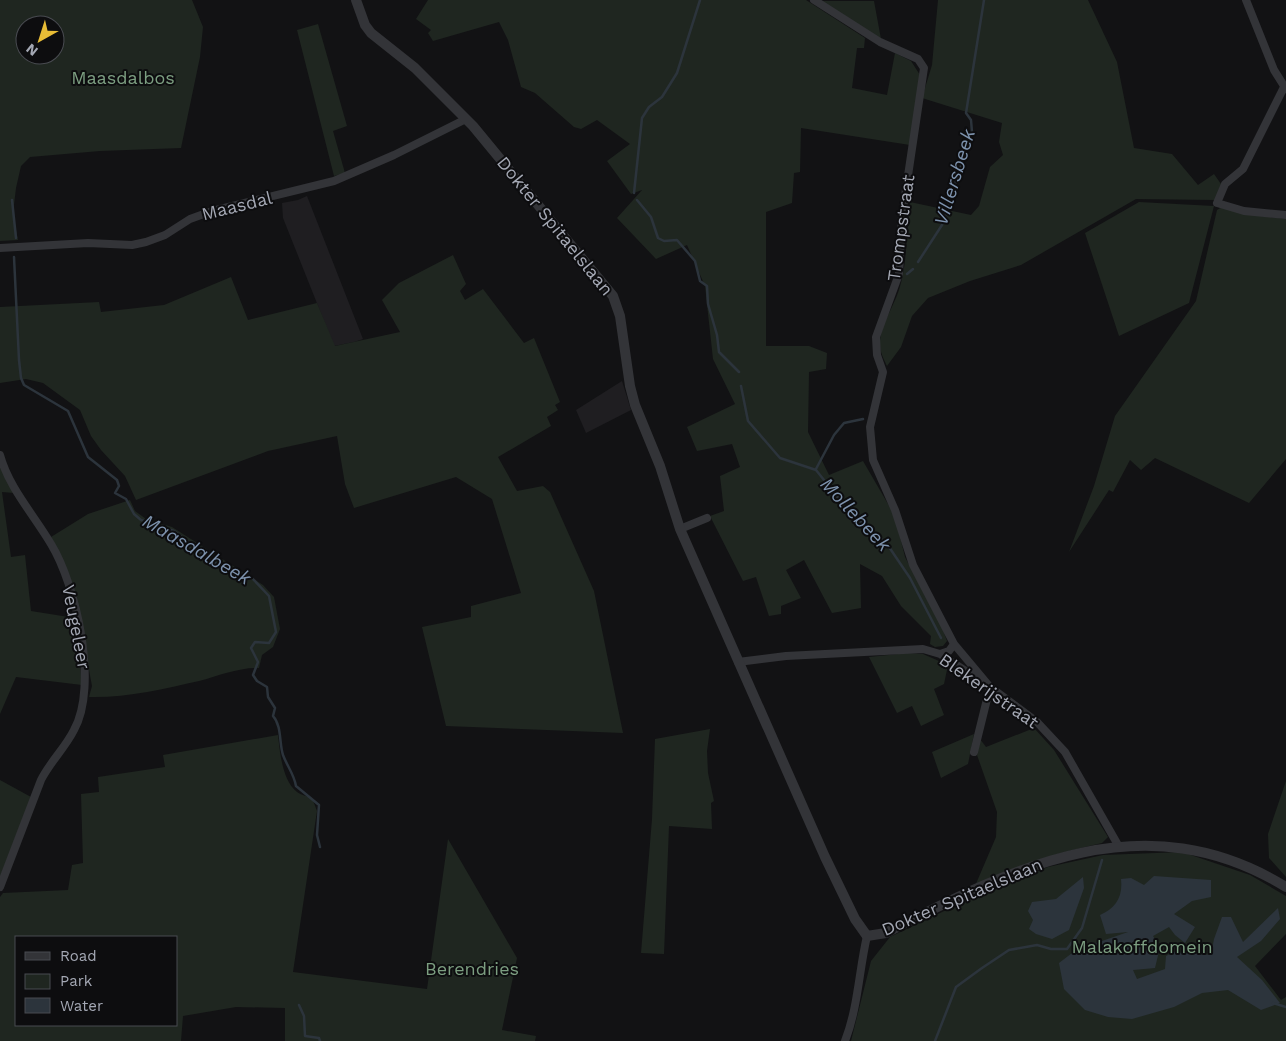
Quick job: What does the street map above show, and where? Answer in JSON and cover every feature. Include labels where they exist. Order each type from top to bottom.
[{"type":"street","name":"Dokter Spitaelslaan","points":[[356,0],[366,25],[371,32],[415,68],[466,119],[612,296],[620,316],[630,386],[635,405],[660,466],[680,529],[825,858],[867,936],[886,934],[1003,876],[1039,863],[1118,845],[1152,846],[1200,852],[1240,865],[1286,888]]},
{"type":"street","name":"Trompstraat","points":[[814,0],[880,42],[918,59],[924,68],[902,216],[899,274],[876,337],[877,355],[883,372],[870,427],[873,460],[895,510],[913,564],[954,644],[990,687]]},
{"type":"street","points":[[1246,0],[1274,70],[1285,88],[1242,169],[1225,184],[1217,203],[1244,210],[1286,215]]},
{"type":"street","name":"Maasdal","points":[[0,248],[88,243],[132,245],[146,242],[165,235],[190,219],[212,211],[334,181],[394,155],[466,119]]},
{"type":"street","name":"Veugeleer","points":[[0,455],[22,499],[52,546],[65,575],[74,602],[81,641],[86,688],[75,729],[48,766],[41,780],[0,887]]},
{"type":"street","points":[[680,529],[707,518]]},
{"type":"street","points":[[940,654],[949,651],[954,644]]},
{"type":"street","name":"Blekerijstraat","points":[[738,662],[794,655],[923,649],[940,654],[990,687],[1037,722],[1065,752],[1118,845]]},
{"type":"street","points":[[974,752],[990,687]]},
{"type":"street","points":[[845,1041],[854,1014],[860,967],[867,936]]},
{"type":"shaded area","points":[[307,196],[363,339],[334,346],[283,218],[282,203]]},
{"type":"shaded area","points":[[622,381],[631,410],[586,433],[576,410]]},
{"type":"green space","name":"Maasdalbos","points":[[0,0],[192,0],[203,27],[200,57],[181,148],[100,151],[30,157],[21,166],[16,188],[13,213],[18,240],[0,241]]},
{"type":"green space","points":[[428,0],[806,0],[865,38],[864,48],[857,48],[852,88],[887,95],[895,53],[911,61],[920,75],[910,145],[801,128],[800,172],[794,173],[792,203],[766,212],[766,346],[809,346],[827,353],[826,369],[809,372],[808,432],[829,475],[863,461],[895,516],[905,557],[943,630],[947,641],[943,646],[935,647],[930,644],[931,636],[901,606],[882,576],[860,564],[861,608],[832,613],[804,560],[786,570],[801,598],[781,606],[781,614],[769,616],[756,577],[743,581],[710,516],[724,511],[720,476],[740,467],[732,444],[697,451],[687,427],[735,404],[713,359],[705,286],[687,245],[656,259],[617,218],[642,190],[631,194],[607,161],[630,144],[597,120],[581,129],[574,127],[535,93],[521,87],[508,40],[499,22],[433,41],[428,33],[431,30],[416,19]]},
{"type":"green space","points":[[938,0],[1088,0],[1117,62],[1134,148],[1172,154],[1198,185],[1214,174],[1221,184],[1215,200],[1136,199],[1021,265],[970,281],[928,298],[912,316],[901,347],[887,366],[881,351],[880,340],[902,279],[910,202],[971,215],[979,206],[990,167],[1003,155],[999,142],[1002,123],[922,98],[932,65]]},
{"type":"green space","points":[[817,1],[874,1],[881,39]]},
{"type":"green space","points":[[318,24],[347,126],[333,131],[345,173],[334,176],[297,30]]},
{"type":"green space","points":[[1139,202],[1214,206],[1189,303],[1119,336],[1085,233]]},
{"type":"green space","points":[[1222,207],[1244,214],[1286,219],[1286,459],[1249,503],[1155,458],[1141,470],[1130,460],[1113,492],[1109,490],[1069,552],[1094,486],[1115,416],[1196,301],[1217,210]]},
{"type":"green space","points":[[453,255],[466,284],[460,291],[465,300],[483,289],[524,343],[534,338],[560,402],[555,405],[558,410],[547,417],[551,426],[498,457],[517,491],[543,486],[550,492],[594,591],[623,733],[446,726],[422,627],[471,617],[471,606],[521,593],[492,499],[456,477],[354,508],[345,484],[337,436],[268,451],[136,500],[125,476],[91,436],[80,410],[43,383],[26,379],[0,383],[0,307],[99,302],[101,312],[164,305],[231,277],[248,320],[317,303],[335,346],[400,332],[382,300],[399,283]]},
{"type":"green space","points":[[0,467],[14,493],[2,492],[11,557],[25,555],[31,611],[75,618],[82,685],[16,677],[0,714]]},
{"type":"green space","points":[[130,500],[135,511],[146,519],[172,527],[263,585],[274,597],[280,629],[273,647],[262,655],[259,668],[236,670],[199,681],[144,692],[89,697],[92,686],[78,609],[67,572],[51,537],[88,514]]},
{"type":"green space","points":[[908,653],[923,654],[948,665],[944,684],[934,689],[944,715],[921,726],[912,706],[897,713],[869,657]]},
{"type":"green space","points":[[1034,728],[1054,750],[1108,837],[1102,843],[1037,860],[975,886],[996,837],[997,812],[977,755],[980,739],[986,747]]},
{"type":"green space","points":[[710,729],[707,751],[708,773],[714,801],[711,803],[712,829],[669,826],[664,954],[641,953],[652,819],[655,739]]},
{"type":"green space","points":[[974,734],[968,764],[941,778],[932,752]]},
{"type":"green space","name":"Berendries","points":[[278,735],[283,765],[288,780],[297,792],[312,798],[317,811],[293,972],[427,989],[448,839],[517,958],[502,1030],[536,1036],[535,1041],[285,1041],[285,1008],[236,1007],[183,1016],[181,1041],[0,1041],[0,897],[3,893],[68,890],[72,865],[83,863],[81,794],[99,792],[98,777],[165,767],[163,755]]},
{"type":"green space","points":[[0,780],[31,797],[0,877]]},
{"type":"green space","points":[[1286,781],[1286,877],[1269,858],[1268,834]]},
{"type":"green space","name":"Malakoffdomein","points":[[1182,852],[1250,875],[1286,896],[1286,934],[1255,966],[1281,1000],[1286,997],[1286,1041],[851,1041],[871,961],[890,937],[963,902],[1048,867],[1103,855]]},
{"type":"water","points":[[1154,876],[1211,880],[1211,897],[1192,901],[1174,914],[1195,927],[1185,943],[1169,927],[1153,936],[1160,947],[1155,968],[1133,970],[1137,979],[1165,969],[1166,956],[1174,952],[1211,955],[1214,939],[1222,917],[1231,917],[1243,942],[1278,908],[1280,919],[1261,941],[1237,957],[1262,980],[1280,1003],[1261,1010],[1228,990],[1202,993],[1174,1007],[1132,1019],[1108,1017],[1085,1010],[1064,989],[1059,963],[1076,950],[1128,932],[1106,934],[1100,915],[1110,909],[1117,901],[1121,891],[1121,879],[1131,878],[1144,885]]},
{"type":"water","points":[[1083,877],[1084,888],[1069,930],[1052,939],[1036,934],[1029,929],[1033,920],[1028,911],[1032,902],[1056,899]]},
{"type":"waterway","name":"Mollebeek","points":[[634,193],[642,118],[649,107],[662,97],[677,73],[700,0]]},
{"type":"waterway","name":"Villersbeek","points":[[918,262],[942,225],[972,132],[971,120],[966,113],[984,0]]},
{"type":"waterway","name":"Maasdalbeek","points":[[12,200],[16,238]]},
{"type":"waterway","name":"Mollebeek","points":[[637,200],[651,217],[658,238],[664,241],[677,240],[695,261],[700,281],[707,286],[708,304],[717,335],[719,352],[739,372]]},
{"type":"waterway","name":"Maasdalbeek","points":[[14,257],[19,360],[21,378],[24,385],[68,411],[88,457],[117,480],[119,486],[115,493],[126,499],[134,514],[141,520],[174,531],[219,566],[251,577],[269,596],[276,632],[269,643],[255,642],[251,648],[258,662],[253,675],[257,681],[267,687],[268,697],[275,708],[273,716],[278,725],[283,755],[296,786],[319,805],[317,835],[320,847]]},
{"type":"waterway","name":"Villersbeek","points":[[907,274],[913,269]]},
{"type":"waterway","name":"Mollebeek","points":[[741,386],[748,421],[780,458],[816,470],[848,510],[887,544],[910,578],[941,638]]},
{"type":"waterway","name":"Villersbeek","points":[[816,469],[834,435],[844,423],[863,419]]},
{"type":"waterway","name":"Mollebeek","points":[[935,1041],[956,987],[982,968],[1009,950],[1037,945],[1051,949],[1067,949],[1082,928],[1102,860]]},
{"type":"waterway","points":[[1273,1003],[1286,1007]]},
{"type":"waterway","name":"Maasdalbeek","points":[[299,1005],[304,1016],[305,1036],[319,1038],[320,1041]]}]
